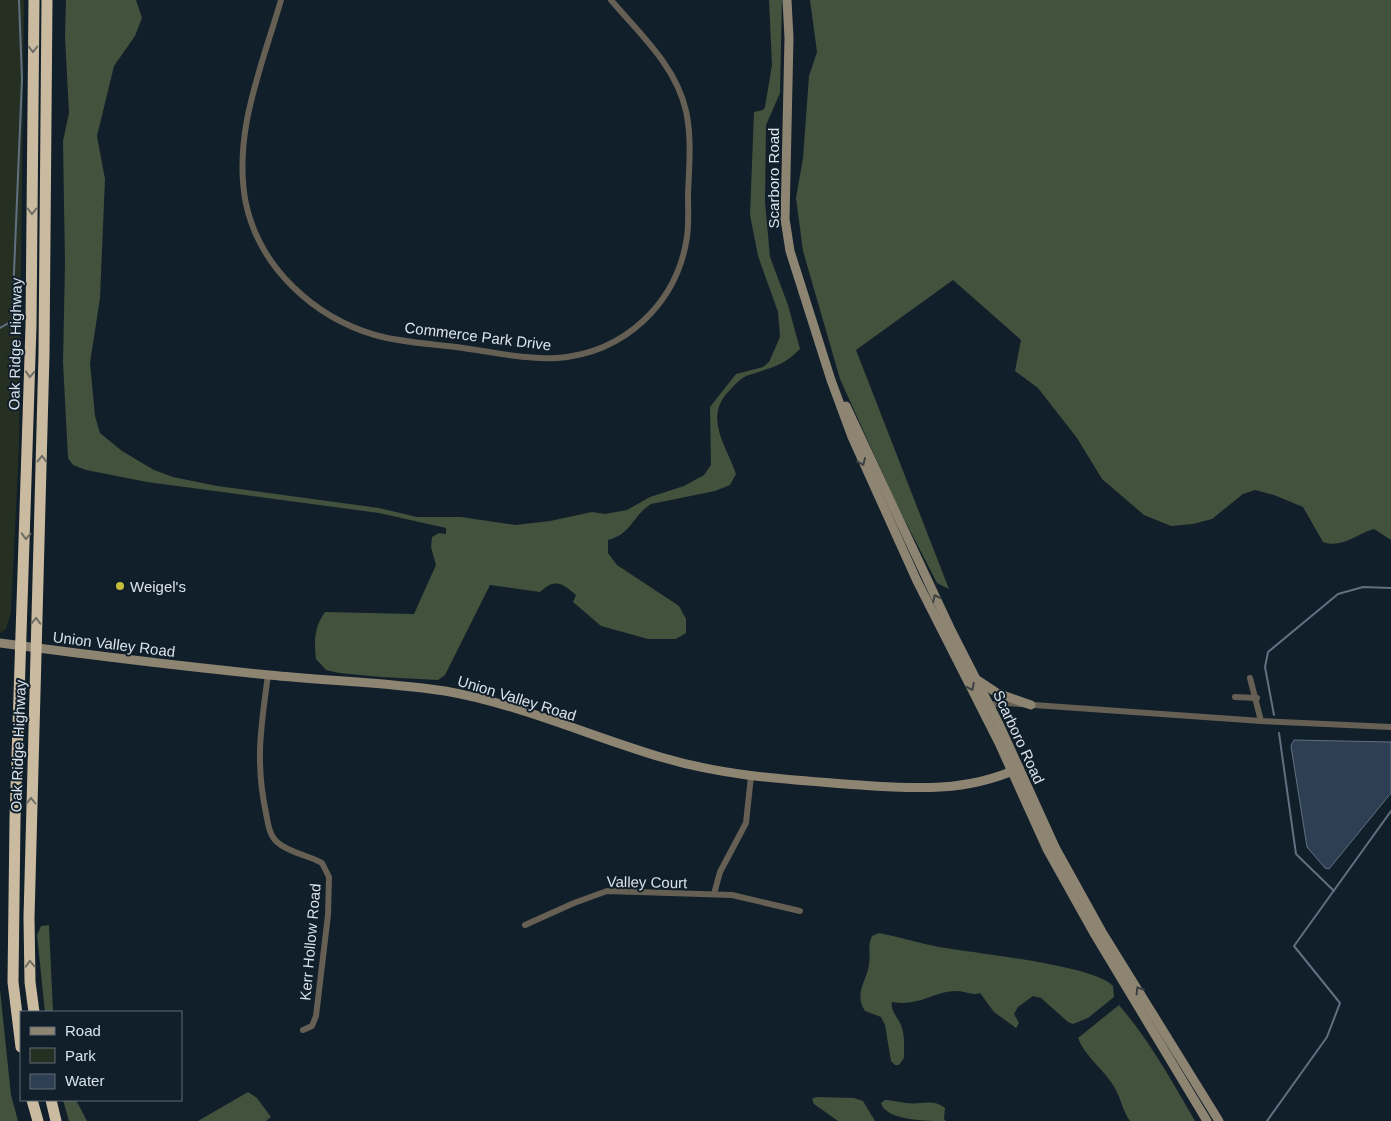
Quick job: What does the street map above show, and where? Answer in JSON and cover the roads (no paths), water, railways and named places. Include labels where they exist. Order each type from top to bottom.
[{"type":"highway","name":"Oak Ridge Highway","points":[[20,1039],[13,982],[16,810],[31,326],[34,0]]},
{"type":"highway","name":"Oak Ridge Highway","points":[[34,1011],[30,982],[28,918],[44,363],[47,0]]},
{"type":"highway","points":[[32,1101],[38,1121]]},
{"type":"highway","points":[[51,1101],[56,1121]]},
{"type":"main road","name":"Scarboro Road","points":[[787,0],[789,38],[785,219],[790,251],[822,350],[863,465],[917,581],[985,706],[1015,770],[1080,895],[1218,1121]]},
{"type":"main road","name":"Scarboro Road","points":[[822,350],[898,520],[976,678],[985,706]]},
{"type":"main road","name":"Union Valley Road","points":[[0,643],[268,675],[421,688],[462,695],[664,758],[704,769],[751,776],[884,787],[934,788],[955,787],[1015,770]]},
{"type":"main road","points":[[976,678],[996,693],[1030,706]]},
{"type":"main road","name":"Scarboro Road","points":[[1015,770],[1047,849],[1069,892],[1207,1121]]},
{"type":"main road","points":[[1140,1007],[1218,1121]]},
{"type":"street","name":"Commerce Park Drive","points":[[281,0],[246,121],[242,145],[242,175],[247,205],[266,253],[290,285],[311,303],[332,317],[355,328],[378,336],[547,358],[593,351],[618,340],[640,325],[661,302],[670,288],[677,273],[687,235],[689,137],[686,112],[678,86],[662,58],[611,0]]},
{"type":"street","name":"Kerr Hollow Road","points":[[268,675],[258,769],[269,828],[275,840],[284,848],[322,863],[329,877],[327,934],[316,1016],[312,1026],[303,1030]]},
{"type":"street","points":[[1250,678],[1257,698],[1261,721]]},
{"type":"street","points":[[1235,697],[1257,698]]},
{"type":"street","points":[[985,706],[1030,706],[1261,721],[1391,727]]},
{"type":"street","points":[[714,894],[720,872],[746,823],[751,776]]},
{"type":"street","name":"Valley Court","points":[[525,925],[574,903],[607,891],[732,895],[800,911]]},
{"type":"water","points":[[1294,740],[1391,742],[1391,793],[1329,869],[1325,868],[1307,847],[1291,746]]},
{"type":"waterway","points":[[0,328],[12,321],[22,79],[19,0]]},
{"type":"waterway","points":[[1274,715],[1265,667],[1268,652],[1338,594],[1363,587],[1391,588]]},
{"type":"waterway","points":[[1279,733],[1296,854],[1334,891]]},
{"type":"waterway","points":[[1267,1121],[1327,1037],[1340,1003],[1294,946],[1391,811]]},
{"type":"place","name":"Weigel's","points":[[120,586]]}]
